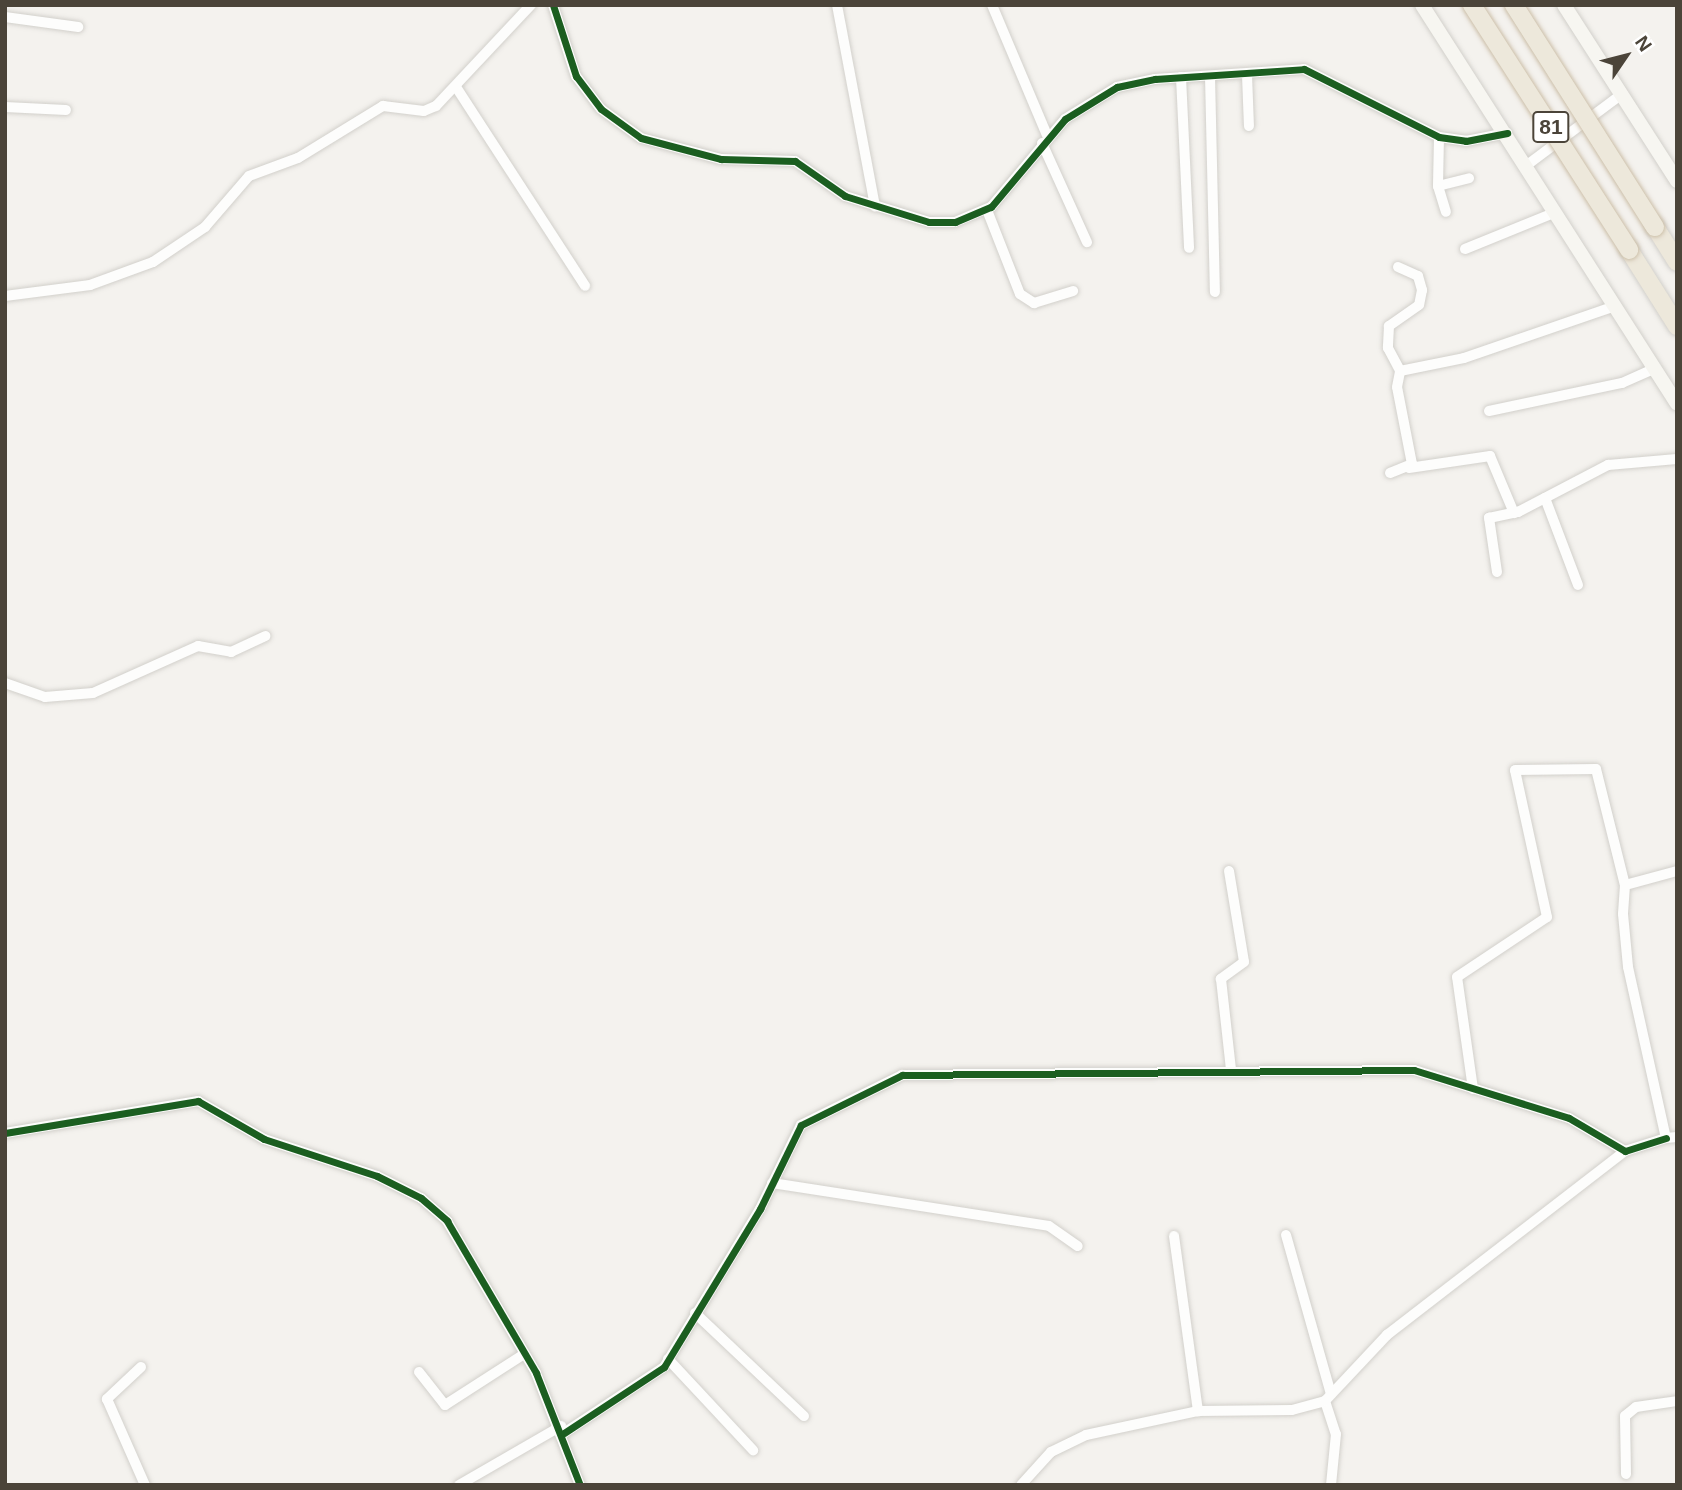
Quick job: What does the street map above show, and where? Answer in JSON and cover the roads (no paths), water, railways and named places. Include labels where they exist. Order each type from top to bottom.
[{"type":"highway","name":"81","points":[[1472,5],[1677,326]]},
{"type":"highway","name":"81","points":[[1514,5],[1677,262]]},
{"type":"main road","points":[[1422,5],[1507,133],[1677,403]]},
{"type":"main road","points":[[1564,5],[1677,181]]},
{"type":"street","points":[[5,296],[117,279],[189,241],[249,176],[298,158],[375,109],[394,105],[424,111],[456,87],[531,5]]},
{"type":"street","points":[[553,5],[576,76],[620,126],[677,151],[795,161],[832,190],[875,206],[943,223],[987,210],[1045,139],[1117,87],[1181,78],[1315,71],[1439,137],[1466,141],[1507,133]]},
{"type":"street","points":[[837,5],[875,206]]},
{"type":"street","points":[[992,5],[1087,242]]},
{"type":"street","points":[[5,17],[78,27]]},
{"type":"street","points":[[1247,75],[1249,126]]},
{"type":"street","points":[[1210,76],[1215,292]]},
{"type":"street","points":[[1181,78],[1189,248]]},
{"type":"street","points":[[456,87],[585,286]]},
{"type":"street","points":[[1527,165],[1622,94]]},
{"type":"street","points":[[5,107],[66,110]]},
{"type":"street","points":[[1439,137],[1438,186],[1446,212]]},
{"type":"street","points":[[1438,186],[1469,178]]},
{"type":"street","points":[[987,210],[1020,294],[1034,303],[1073,291]]},
{"type":"street","points":[[1465,249],[1556,212]]},
{"type":"street","points":[[1398,267],[1418,276],[1422,290],[1419,305],[1389,326],[1388,348],[1400,371],[1409,468]]},
{"type":"street","points":[[1400,371],[1464,358],[1615,306]]},
{"type":"street","points":[[1489,411],[1622,383],[1655,368]]},
{"type":"street","points":[[1390,473],[1490,456],[1514,513]]},
{"type":"street","points":[[1497,572],[1486,522],[1514,513],[1608,466],[1677,459]]},
{"type":"street","points":[[1545,498],[1578,584]]},
{"type":"street","points":[[5,683],[45,697],[93,693],[198,646],[232,652],[266,636]]},
{"type":"street","points":[[1021,1485],[1068,1441],[1198,1411],[1292,1410],[1328,1397],[1387,1335],[1625,1151],[1671,1137],[1628,967],[1625,885],[1596,769],[1515,770],[1547,917],[1457,977],[1473,1089]]},
{"type":"street","points":[[1625,885],[1677,871]]},
{"type":"street","points":[[1229,872],[1244,962],[1221,979],[1231,1069]]},
{"type":"street","points":[[459,1485],[653,1378],[668,1359],[772,1183],[801,1125],[839,1101],[902,1076],[1231,1069],[1414,1070],[1569,1118],[1625,1151]]},
{"type":"street","points":[[5,1133],[198,1101],[264,1139],[377,1176],[421,1198],[447,1221],[524,1354],[562,1430],[578,1484]]},
{"type":"street","points":[[772,1183],[1048,1226],[1078,1246]]},
{"type":"street","points":[[1286,1235],[1336,1434],[1331,1485]]},
{"type":"street","points":[[1174,1236],[1198,1411]]},
{"type":"street","points":[[695,1313],[804,1416]]},
{"type":"street","points":[[419,1372],[446,1405],[524,1354]]},
{"type":"street","points":[[668,1359],[753,1450]]},
{"type":"street","points":[[141,1367],[107,1399],[145,1485]]},
{"type":"street","points":[[1626,1474],[1625,1416],[1636,1407],[1677,1401]]}]
